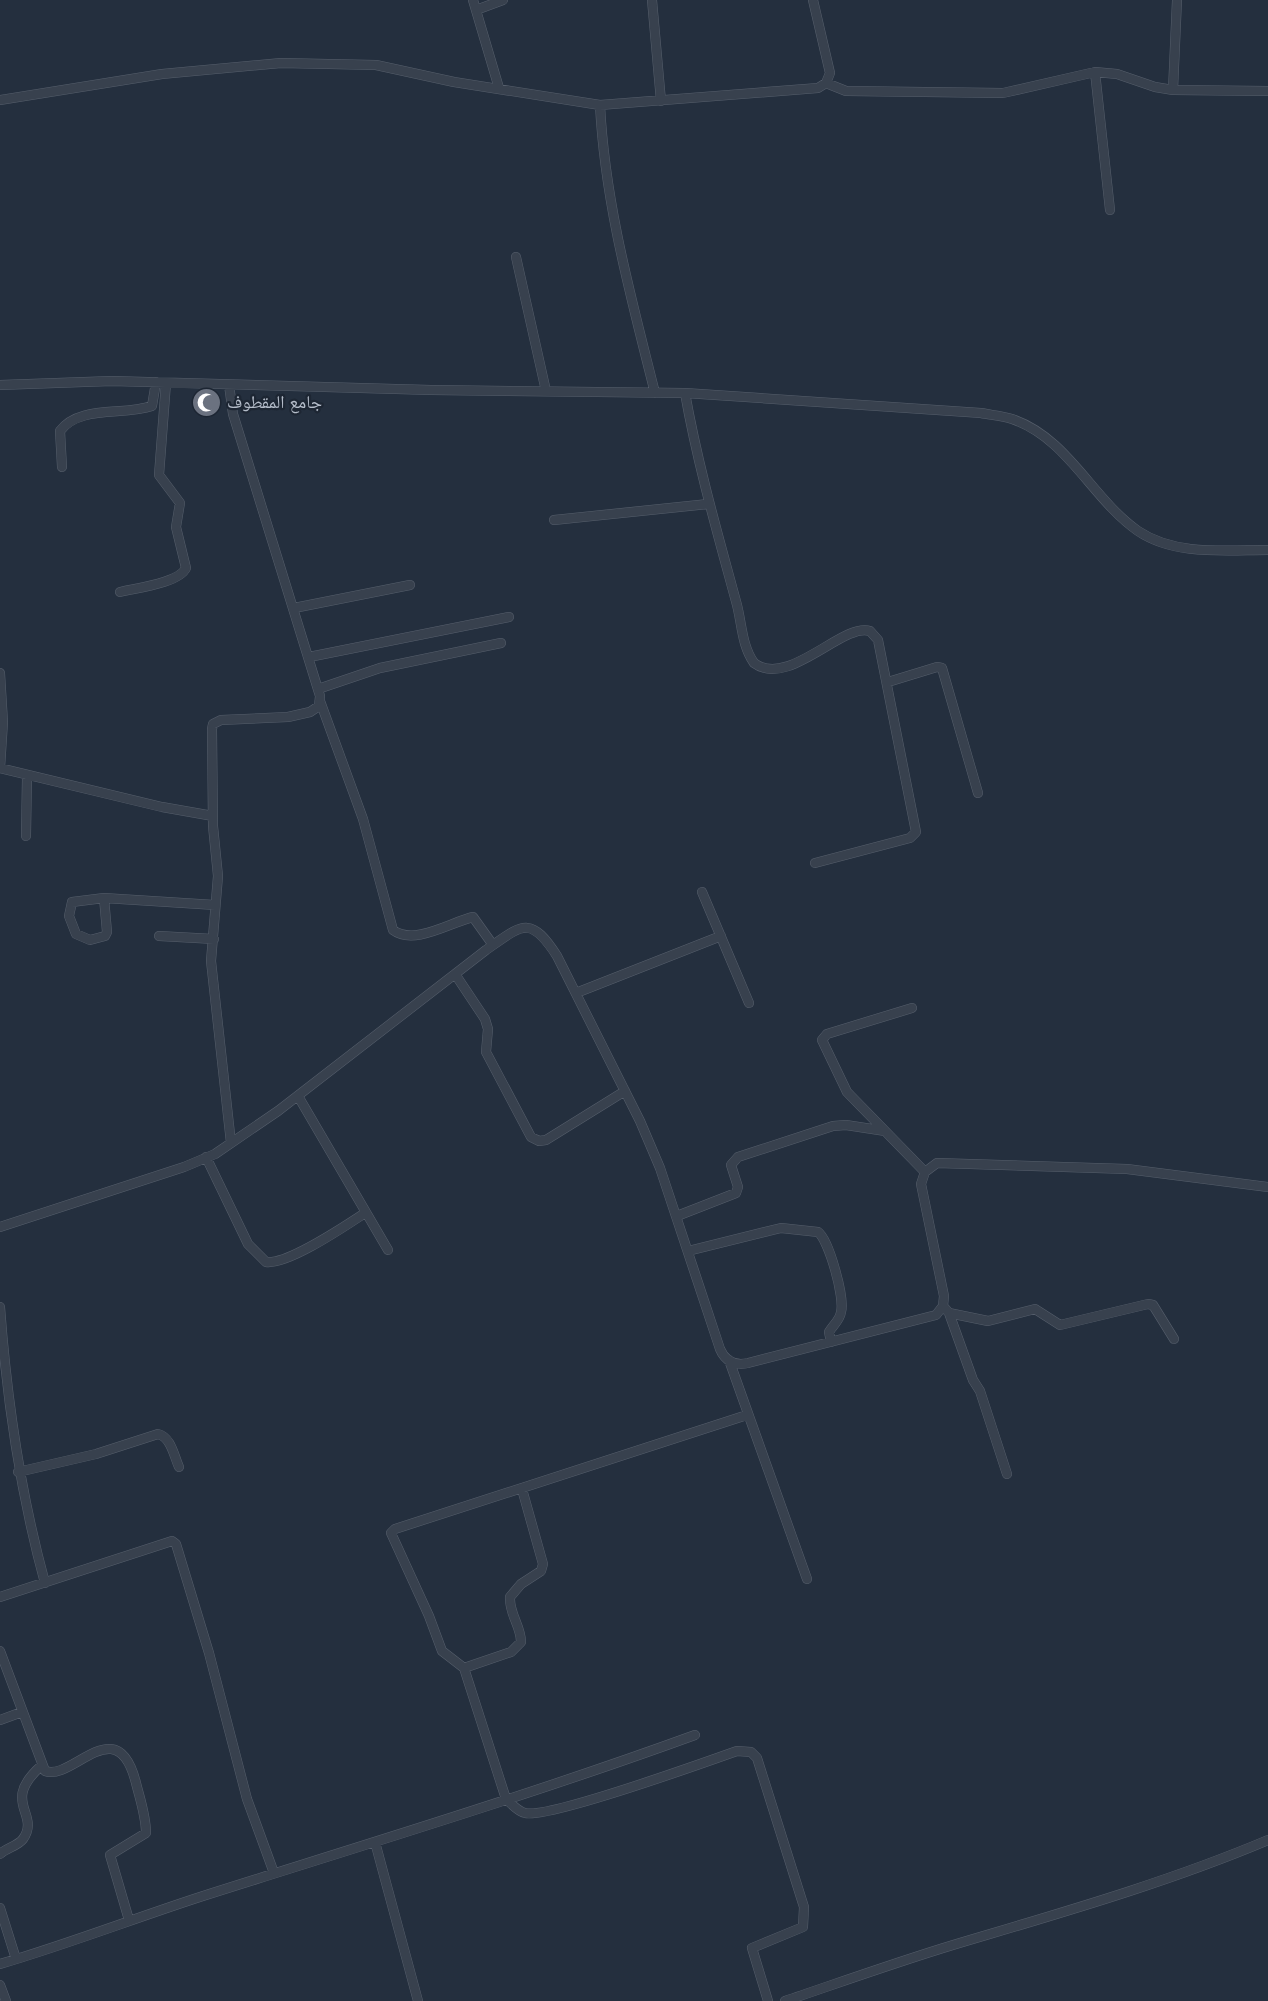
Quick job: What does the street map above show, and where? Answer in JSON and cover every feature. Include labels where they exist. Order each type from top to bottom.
[{"type":"street","points":[[499,88],[474,5],[504,0]]},
{"type":"street","points":[[652,0],[661,101]]},
{"type":"street","points":[[0,100],[162,74],[281,63],[376,65],[600,105],[818,88],[826,83],[830,73],[813,0]]},
{"type":"street","points":[[1173,90],[1178,0]]},
{"type":"street","points":[[826,83],[846,91],[993,94],[1024,90],[1095,72],[1117,74],[1147,85],[1173,90],[1268,91]]},
{"type":"street","points":[[1095,72],[1110,210]]},
{"type":"street","points":[[600,105],[603,159],[616,240],[655,393]]},
{"type":"street","points":[[516,257],[546,391]]},
{"type":"street","points":[[0,385],[112,381],[685,393],[981,413],[1012,419],[1043,436],[1063,453],[1101,496],[1139,531],[1172,545],[1192,549],[1268,550]]},
{"type":"street","points":[[62,467],[60,431],[68,421],[79,416],[141,410],[152,406],[161,383]]},
{"type":"street","points":[[120,592],[163,582],[183,574],[186,568],[177,527],[180,503],[159,475],[161,383]]},
{"type":"street","points":[[229,385],[233,414],[309,657],[320,701],[363,819],[393,930],[401,933],[426,934],[473,917],[493,945]]},
{"type":"street","points":[[685,393],[708,504],[738,608],[740,627],[754,663],[768,669],[786,666],[826,648],[855,631],[866,629],[878,640],[916,832],[910,838],[815,863]]},
{"type":"street","points":[[554,520],[708,504]]},
{"type":"street","points":[[294,608],[410,585]]},
{"type":"street","points":[[309,657],[509,617]]},
{"type":"street","points":[[318,689],[380,668],[501,643]]},
{"type":"street","points":[[888,682],[937,667],[942,668],[978,793]]},
{"type":"street","points":[[0,673],[3,722],[0,768],[27,776],[213,816]]},
{"type":"street","points":[[231,1143],[212,976],[218,876],[213,816],[213,724],[221,720],[305,714],[316,709],[320,701]]},
{"type":"street","points":[[26,836],[27,776]]},
{"type":"street","points":[[702,892],[749,1003]]},
{"type":"street","points":[[104,898],[107,932],[105,936],[90,940],[76,934],[69,916],[72,902],[104,898],[215,905]]},
{"type":"street","points":[[0,1227],[206,1157],[231,1143],[298,1096],[493,945],[524,927],[534,929],[543,935],[557,956],[625,1091],[660,1168],[720,1349],[729,1360],[807,1579]]},
{"type":"street","points":[[159,936],[213,939]]},
{"type":"street","points":[[576,993],[721,936]]},
{"type":"street","points":[[455,974],[485,1019],[488,1029],[486,1052],[531,1137],[539,1141],[546,1140],[625,1091]]},
{"type":"street","points":[[912,1008],[827,1034],[822,1040],[843,1087],[925,1172]]},
{"type":"street","points":[[298,1096],[388,1250]]},
{"type":"street","points":[[677,1216],[736,1193],[738,1187],[731,1165],[738,1157],[833,1126],[846,1125],[885,1131]]},
{"type":"street","points":[[206,1157],[248,1244],[266,1262],[279,1262],[324,1239],[365,1213]]},
{"type":"street","points":[[1007,1474],[980,1391],[972,1380],[946,1309],[921,1190],[925,1172],[930,1167],[944,1162],[1127,1169],[1268,1186]]},
{"type":"street","points":[[688,1251],[781,1228],[819,1232],[827,1241],[842,1303],[840,1316],[829,1332],[831,1342]]},
{"type":"street","points":[[729,1360],[743,1364],[932,1317],[946,1309],[988,1321],[1035,1309],[1060,1325],[1148,1304],[1153,1305],[1174,1339]]},
{"type":"street","points":[[0,1307],[10,1423],[18,1472],[45,1583]]},
{"type":"street","points":[[747,1415],[395,1529],[391,1533],[429,1616],[442,1651],[464,1668],[506,1799],[517,1809],[534,1813],[618,1791],[737,1751],[751,1752],[758,1758],[804,1907],[803,1927],[752,1948],[768,2001]]},
{"type":"street","points":[[18,1472],[96,1454],[158,1434],[164,1436],[169,1442],[179,1467]]},
{"type":"street","points":[[464,1668],[511,1652],[519,1647],[521,1642],[521,1635],[510,1609],[510,1597],[521,1584],[541,1571],[543,1564],[522,1488]]},
{"type":"street","points":[[0,1597],[172,1541],[176,1544],[209,1653],[247,1799],[274,1873]]},
{"type":"street","points":[[0,1651],[41,1766],[49,1773],[92,1752],[107,1750],[118,1752],[126,1757],[136,1782],[146,1833],[110,1855],[129,1920]]},
{"type":"street","points":[[0,1720],[22,1712]]},
{"type":"street","points":[[0,1964],[129,1920],[506,1799],[695,1734]]},
{"type":"street","points":[[20,1777],[41,1766]]},
{"type":"street","points":[[0,1854],[24,1837],[26,1825],[15,1813]]},
{"type":"street","points":[[785,2001],[911,1958],[1083,1908],[1206,1866],[1268,1839]]},
{"type":"street","points":[[375,1842],[418,2001]]},
{"type":"street","points":[[0,1908],[16,1959]]},
{"type":"street","points":[[0,1985],[6,2001]]},
{"type":"place","name":"جامع المقطوف","points":[[206,402]]}]
